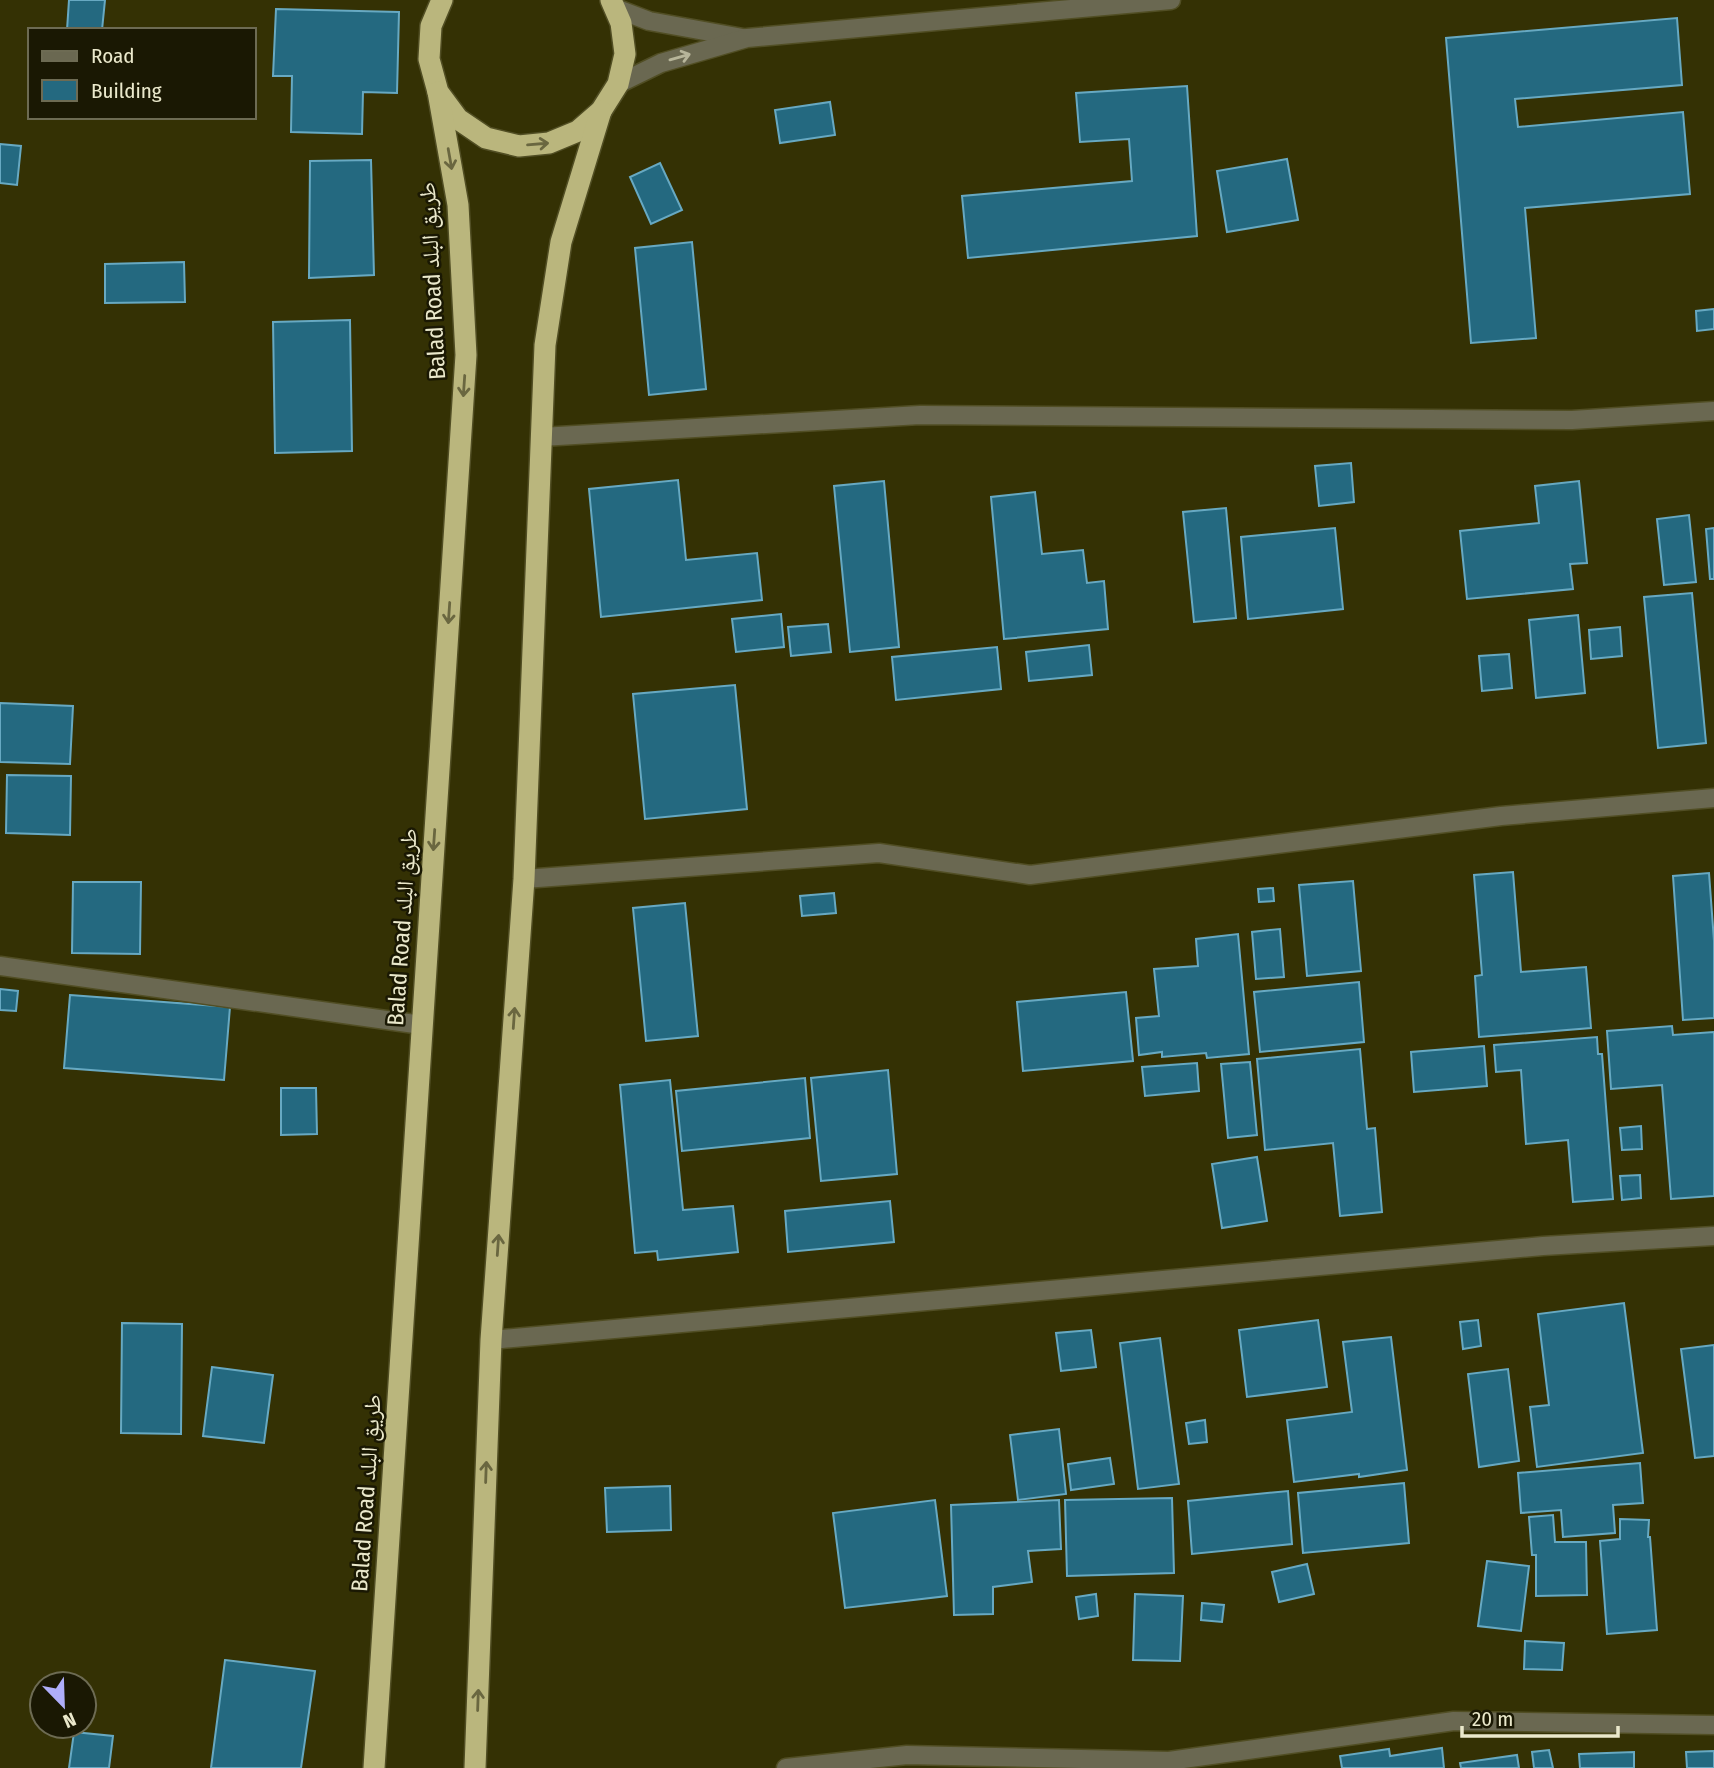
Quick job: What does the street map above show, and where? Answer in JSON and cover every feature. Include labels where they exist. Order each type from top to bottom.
[{"type":"highway","name":"Balad Road طريق البلد","points":[[374,1768],[466,355],[458,205],[438,92],[429,59],[431,26],[442,0]]},
{"type":"highway","points":[[475,1768],[491,1340],[524,879],[545,345],[561,242],[601,111],[618,84],[625,54],[621,23],[613,4]]},
{"type":"highway","points":[[438,92],[458,119],[486,138],[519,146],[550,144],[578,131],[601,111]]},
{"type":"street","points":[[618,84],[661,63],[747,38],[1171,0]]},
{"type":"street","points":[[613,4],[649,21],[747,38]]},
{"type":"street","points":[[541,437],[920,415],[1572,420],[1714,411]]},
{"type":"street","points":[[524,879],[879,853],[1030,875],[1501,816],[1714,798]]},
{"type":"street","points":[[0,966],[422,1025]]},
{"type":"street","points":[[491,1340],[1543,1246],[1714,1236]]},
{"type":"street","points":[[786,1768],[907,1755],[1169,1761],[1454,1721],[1714,1725]]},
{"type":"building","points":[[69,0],[105,0],[102,28],[67,28]]},
{"type":"building","points":[[276,9],[399,12],[397,93],[363,92],[362,134],[291,132],[292,76],[273,76]]},
{"type":"building","points":[[1677,18],[1682,85],[1515,99],[1518,127],[1683,112],[1690,194],[1525,208],[1536,338],[1471,343],[1446,38]]},
{"type":"building","points":[[1187,86],[1197,236],[968,258],[962,196],[1132,181],[1129,139],[1080,142],[1076,93]]},
{"type":"building","points":[[830,102],[835,135],[780,143],[775,110]]},
{"type":"building","points":[[0,144],[21,146],[17,185],[0,183]]},
{"type":"building","points":[[1287,159],[1298,220],[1227,232],[1217,171]]},
{"type":"building","points":[[371,160],[374,275],[309,278],[310,161]]},
{"type":"building","points":[[660,163],[682,210],[651,224],[630,177]]},
{"type":"building","points":[[692,242],[706,389],[649,395],[635,248]]},
{"type":"building","points":[[184,262],[185,302],[105,303],[105,264]]},
{"type":"building","points":[[1714,309],[1714,329],[1697,331],[1696,311]]},
{"type":"building","points":[[350,320],[352,451],[275,453],[273,322]]},
{"type":"building","points":[[1351,463],[1354,502],[1319,506],[1315,466]]},
{"type":"building","points":[[678,480],[686,560],[757,553],[762,600],[601,617],[589,489]]},
{"type":"building","points":[[884,481],[899,647],[850,652],[834,486]]},
{"type":"building","points":[[1579,481],[1587,563],[1570,564],[1573,589],[1467,599],[1460,531],[1539,523],[1535,486]]},
{"type":"building","points":[[1035,492],[1042,554],[1083,550],[1087,583],[1104,581],[1108,629],[1004,639],[991,497]]},
{"type":"building","points":[[1226,508],[1236,618],[1194,622],[1183,512]]},
{"type":"building","points":[[1689,515],[1696,582],[1664,585],[1657,519]]},
{"type":"building","points":[[1335,528],[1343,609],[1248,619],[1241,537]]},
{"type":"building","points":[[1714,528],[1714,579],[1710,579],[1706,529]]},
{"type":"building","points":[[1692,593],[1706,743],[1658,748],[1644,597]]},
{"type":"building","points":[[781,614],[784,647],[736,652],[732,619]]},
{"type":"building","points":[[1578,615],[1585,693],[1536,698],[1529,620]]},
{"type":"building","points":[[828,624],[831,652],[791,656],[788,627]]},
{"type":"building","points":[[1620,627],[1622,656],[1591,659],[1589,630]]},
{"type":"building","points":[[1089,645],[1092,675],[1029,681],[1026,652]]},
{"type":"building","points":[[997,647],[1001,689],[896,700],[892,657]]},
{"type":"building","points":[[1509,654],[1512,688],[1482,691],[1479,656]]},
{"type":"building","points":[[735,685],[747,809],[645,819],[633,694]]},
{"type":"building","points":[[0,703],[73,706],[70,764],[0,762]]},
{"type":"building","points":[[7,775],[71,776],[70,835],[6,833]]},
{"type":"building","points":[[1513,872],[1521,972],[1586,967],[1591,1028],[1479,1037],[1475,976],[1482,975],[1474,875]]},
{"type":"building","points":[[1709,873],[1714,941],[1714,1018],[1683,1020],[1673,876]]},
{"type":"building","points":[[1353,881],[1361,971],[1307,976],[1299,885]]},
{"type":"building","points":[[73,882],[141,882],[140,954],[72,953]]},
{"type":"building","points":[[1273,888],[1274,901],[1259,902],[1258,889]]},
{"type":"building","points":[[834,893],[836,913],[802,916],[800,896]]},
{"type":"building","points":[[685,903],[698,1036],[646,1041],[633,908]]},
{"type":"building","points":[[1280,929],[1284,977],[1256,979],[1252,932]]},
{"type":"building","points":[[1238,934],[1249,1054],[1207,1058],[1206,1053],[1162,1057],[1162,1052],[1139,1055],[1136,1018],[1159,1016],[1154,969],[1198,966],[1196,939]]},
{"type":"building","points":[[1359,982],[1364,1042],[1260,1052],[1254,992]]},
{"type":"building","points":[[0,989],[18,991],[16,1011],[0,1010]]},
{"type":"building","points":[[1126,992],[1133,1061],[1023,1071],[1017,1002]]},
{"type":"building","points":[[70,995],[230,1007],[224,1080],[64,1068]]},
{"type":"building","points":[[1672,1026],[1673,1035],[1714,1032],[1714,1196],[1671,1199],[1662,1085],[1611,1089],[1607,1031]]},
{"type":"building","points":[[1597,1037],[1598,1054],[1602,1054],[1613,1199],[1573,1202],[1568,1140],[1526,1144],[1521,1070],[1496,1072],[1494,1045]]},
{"type":"building","points":[[1484,1046],[1487,1086],[1414,1092],[1411,1052]]},
{"type":"building","points":[[1360,1049],[1367,1129],[1375,1128],[1382,1212],[1340,1216],[1333,1143],[1265,1150],[1257,1059]]},
{"type":"building","points":[[1250,1062],[1257,1135],[1228,1138],[1221,1064]]},
{"type":"building","points":[[1197,1063],[1199,1091],[1145,1096],[1142,1067]]},
{"type":"building","points":[[888,1070],[897,1174],[821,1181],[811,1078]]},
{"type":"building","points":[[805,1078],[810,1138],[682,1151],[676,1091]]},
{"type":"building","points":[[670,1080],[683,1210],[733,1206],[738,1252],[658,1260],[657,1251],[635,1253],[620,1085]]},
{"type":"building","points":[[281,1088],[316,1088],[317,1134],[281,1135]]},
{"type":"building","points":[[1641,1126],[1642,1149],[1622,1150],[1620,1128]]},
{"type":"building","points":[[1257,1157],[1267,1221],[1222,1228],[1212,1164]]},
{"type":"building","points":[[1640,1175],[1641,1198],[1622,1200],[1620,1176]]},
{"type":"building","points":[[890,1201],[894,1242],[788,1252],[785,1211]]},
{"type":"building","points":[[1624,1303],[1643,1453],[1537,1467],[1530,1407],[1549,1405],[1538,1314]]},
{"type":"building","points":[[1318,1320],[1327,1387],[1247,1397],[1239,1330]]},
{"type":"building","points":[[1478,1320],[1481,1346],[1463,1349],[1460,1322]]},
{"type":"building","points":[[122,1323],[182,1324],[181,1434],[121,1433]]},
{"type":"building","points":[[1091,1330],[1096,1367],[1061,1371],[1056,1333]]},
{"type":"building","points":[[1391,1337],[1407,1470],[1294,1482],[1287,1420],[1352,1412],[1343,1342]]},
{"type":"building","points":[[1160,1338],[1179,1484],[1138,1489],[1120,1343]]},
{"type":"building","points":[[1714,1345],[1714,1456],[1695,1458],[1681,1349]]},
{"type":"building","points":[[212,1367],[273,1375],[264,1443],[203,1436]]},
{"type":"building","points":[[1508,1369],[1519,1461],[1479,1467],[1468,1374]]},
{"type":"building","points":[[1205,1420],[1207,1442],[1189,1444],[1186,1423]]},
{"type":"building","points":[[1059,1429],[1066,1494],[1018,1500],[1010,1435]]},
{"type":"building","points":[[1110,1458],[1114,1484],[1071,1490],[1068,1464]]},
{"type":"building","points":[[1640,1463],[1643,1503],[1613,1505],[1615,1533],[1563,1537],[1561,1510],[1521,1513],[1518,1473]]},
{"type":"building","points":[[1404,1483],[1409,1543],[1303,1553],[1298,1493]]},
{"type":"building","points":[[670,1486],[671,1530],[607,1532],[605,1488]]},
{"type":"building","points":[[1288,1491],[1292,1544],[1192,1554],[1188,1501]]},
{"type":"building","points":[[1172,1498],[1174,1573],[1067,1576],[1065,1500]]},
{"type":"building","points":[[935,1500],[947,1596],[845,1608],[833,1513]]},
{"type":"building","points":[[1059,1500],[1061,1549],[1028,1551],[1032,1582],[993,1587],[993,1614],[954,1615],[951,1505]]},
{"type":"building","points":[[1553,1515],[1555,1542],[1586,1542],[1587,1595],[1536,1596],[1536,1555],[1532,1555],[1529,1517]]},
{"type":"building","points":[[1620,1519],[1649,1520],[1648,1537],[1657,1630],[1607,1634],[1600,1541],[1620,1539]]},
{"type":"building","points":[[1487,1561],[1529,1566],[1521,1631],[1478,1626]]},
{"type":"building","points":[[1307,1564],[1314,1594],[1279,1602],[1272,1572]]},
{"type":"building","points":[[1096,1594],[1098,1616],[1079,1619],[1076,1597]]},
{"type":"building","points":[[1135,1594],[1183,1596],[1180,1661],[1133,1660]]},
{"type":"building","points":[[1202,1603],[1224,1605],[1222,1622],[1201,1620]]},
{"type":"building","points":[[1525,1641],[1564,1643],[1562,1670],[1524,1669]]},
{"type":"building","points":[[225,1660],[315,1671],[301,1768],[211,1768]]},
{"type":"building","points":[[98,1734],[113,1736],[109,1768],[69,1768],[73,1740],[98,1740]]},
{"type":"building","points":[[1442,1748],[1444,1768],[1342,1768],[1340,1756],[1389,1749],[1390,1756]]},
{"type":"building","points":[[1549,1750],[1553,1768],[1534,1768],[1532,1752]]},
{"type":"building","points":[[1714,1751],[1714,1768],[1687,1768],[1686,1752]]},
{"type":"building","points":[[1634,1752],[1634,1768],[1580,1768],[1579,1754]]},
{"type":"building","points":[[1517,1755],[1519,1768],[1461,1768],[1460,1763]]}]
